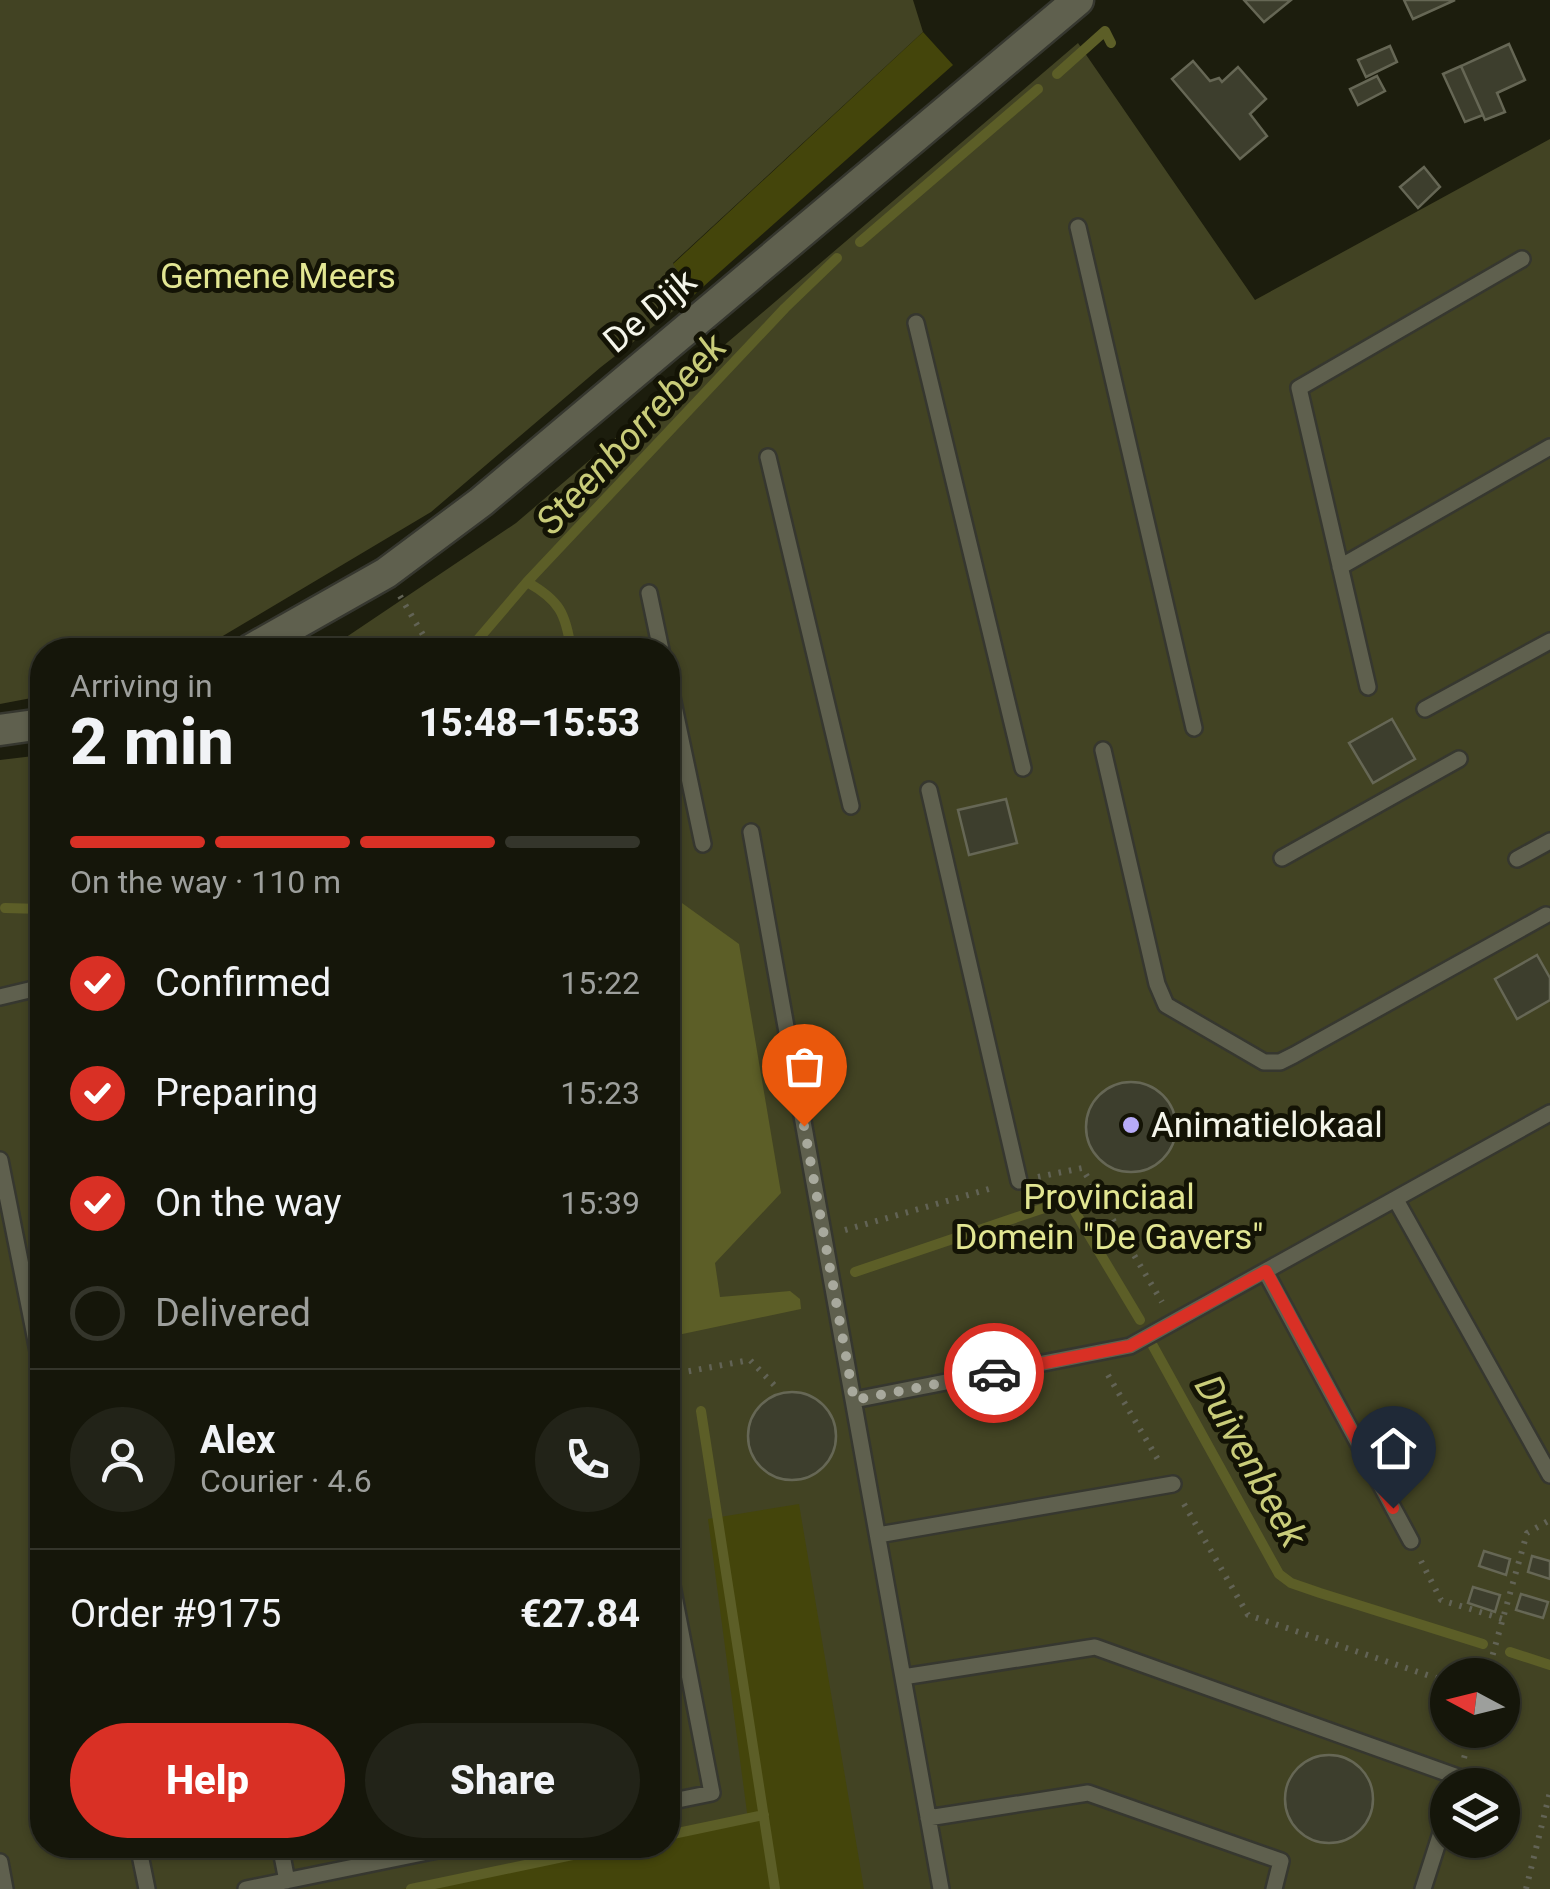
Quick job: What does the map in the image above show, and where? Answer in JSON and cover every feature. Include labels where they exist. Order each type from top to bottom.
[{"type":"street","name":"De Dijk","points":[[271,638],[386,573],[481,502],[1078,0]]},
{"type":"street","points":[[0,730],[30,726]]},
{"type":"lane","points":[[1078,227],[1194,728]]},
{"type":"lane","points":[[1368,687],[1299,388],[1522,259]]},
{"type":"lane","points":[[916,323],[1023,768]]},
{"type":"lane","points":[[1340,568],[1550,447]]},
{"type":"lane","points":[[768,457],[852,806]]},
{"type":"lane","points":[[649,593],[658,638]]},
{"type":"lane","points":[[1425,709],[1550,641]]},
{"type":"lane","points":[[680,735],[703,844]]},
{"type":"lane","points":[[1102,750],[1157,984],[1166,1005],[1264,1062],[1280,1062],[1294,1055],[1546,915]]},
{"type":"lane","points":[[1282,858],[1459,759]]},
{"type":"lane","points":[[929,790],[1019,1181]]},
{"type":"lane","points":[[751,832],[941,1889]]},
{"type":"lane","points":[[1517,859],[1550,841]]},
{"type":"lane","points":[[0,997],[30,990]]},
{"type":"lane","points":[[854,1400],[1130,1346],[1550,1113]]},
{"type":"lane","points":[[0,1160],[30,1311]]},
{"type":"lane","points":[[1396,1200],[1550,1475]]},
{"type":"lane","points":[[1266,1271],[1411,1541]]},
{"type":"lane","points":[[878,1535],[1173,1484]]},
{"type":"lane","points":[[680,1627],[712,1793],[680,1800]]},
{"type":"lane","points":[[903,1677],[1095,1648],[1433,1768]]},
{"type":"lane","points":[[928,1818],[1088,1793],[1281,1860],[1274,1889]]},
{"type":"lane","points":[[141,1858],[147,1889]]},
{"type":"lane","points":[[283,1858],[287,1880]]},
{"type":"lane","points":[[246,1889],[385,1858]]},
{"type":"lane","points":[[1423,1889],[1433,1858]]},
{"type":"lane","points":[[0,1862],[5,1889]]},
{"type":"path","points":[[386,573],[425,638]]},
{"type":"path","points":[[824,1236],[1019,1181],[1082,1168],[1173,1322]]},
{"type":"path","points":[[1095,1353],[1248,1615],[1430,1676]]},
{"type":"path","points":[[680,1373],[750,1360],[775,1386]]},
{"type":"path","points":[[1492,1658],[1527,1533],[1550,1520]]},
{"type":"path","points":[[1411,1541],[1441,1600],[1503,1620]]},
{"type":"path","points":[[1526,1889],[1550,1792]]},
{"type":"green space","name":"Gemene Meers","points":[[0,0],[913,0],[923,32],[673,263],[695,294],[601,367],[431,512],[219,638],[30,638],[30,698],[0,704]]},
{"type":"green space","name":"Provinciaal Domein \"De Gavers\"","points":[[1078,43],[1255,300],[1550,139],[1550,1889],[0,1889],[0,760],[30,756],[30,1858],[680,1858],[680,638],[345,638],[516,523]]},
{"type":"shaded area","points":[[923,32],[953,65],[695,294],[673,264]]},
{"type":"shaded area","points":[[680,902],[739,944],[781,1193],[715,1263],[720,1297],[790,1291],[800,1299],[801,1309],[680,1335]]},
{"type":"shaded area","points":[[799,1504],[864,1889],[402,1889],[557,1858],[680,1858],[680,1834],[748,1820],[708,1519]]},
{"type":"building","points":[[1244,0],[1291,0],[1264,22]]},
{"type":"building","points":[[1404,0],[1455,0],[1413,19]]},
{"type":"building","points":[[1509,44],[1525,80],[1497,93],[1505,112],[1485,120],[1461,66]]},
{"type":"building","points":[[1390,46],[1397,62],[1366,77],[1358,60]]},
{"type":"building","points":[[1193,61],[1210,81],[1219,78],[1222,82],[1238,67],[1266,99],[1250,114],[1267,136],[1240,159],[1172,79]]},
{"type":"building","points":[[1461,66],[1483,115],[1465,122],[1443,74]]},
{"type":"building","points":[[1377,76],[1385,91],[1358,105],[1350,89]]},
{"type":"building","points":[[1424,167],[1440,187],[1418,208],[1400,187]]},
{"type":"building","points":[[1392,719],[1415,759],[1373,783],[1349,743]]},
{"type":"building","points":[[1006,799],[1017,843],[969,855],[958,810]]},
{"type":"building","points":[[1537,955],[1550,978],[1550,1000],[1517,1019],[1495,979]]},
{"type":"building","name":"Animatielokaal","points":[[1131,1082],[1163,1095],[1176,1127],[1163,1159],[1131,1172],[1099,1159],[1086,1127],[1099,1095]]},
{"type":"building","points":[[792,1392],[823,1405],[836,1436],[823,1467],[792,1480],[761,1467],[748,1436],[761,1405]]},
{"type":"building","points":[[1484,1551],[1510,1559],[1506,1575],[1479,1566]]},
{"type":"building","points":[[1532,1556],[1550,1561],[1550,1579],[1528,1572]]},
{"type":"building","points":[[1473,1587],[1500,1595],[1495,1612],[1468,1603]]},
{"type":"building","points":[[1521,1594],[1548,1602],[1543,1618],[1516,1610]]},
{"type":"building","points":[[1329,1755],[1360,1768],[1373,1799],[1360,1830],[1329,1843],[1298,1830],[1285,1799],[1298,1768]]},
{"type":"waterway","name":"Steenborrebeek","points":[[1057,74],[1105,31],[1111,43]]},
{"type":"waterway","name":"Steenborrebeek","points":[[860,242],[1038,89]]},
{"type":"waterway","name":"Steenborrebeek","points":[[479,638],[527,582],[785,308],[837,258]]},
{"type":"waterway","name":"Duivenbeek","points":[[527,582],[554,602],[569,638]]},
{"type":"waterway","name":"Steenborrebeek","points":[[5,908],[30,909]]},
{"type":"waterway","name":"Duivenbeek","points":[[855,1272],[1068,1200],[1140,1320]]},
{"type":"waterway","name":"Duivenbeek","points":[[1153,1346],[1279,1574],[1291,1583],[1320,1593],[1483,1644]]},
{"type":"waterway","points":[[701,1411],[775,1889]]},
{"type":"waterway","name":"Duivenbeek","points":[[1510,1652],[1550,1665]]},
{"type":"waterway","points":[[680,1832],[764,1815]]},
{"type":"waterway","points":[[411,1889],[558,1858]]},
{"type":"way so far","points":[[804,1126],[854,1400],[994,1373]]},
{"type":"place","name":"Animatielokaal","points":[[1131,1125]]},
{"type":"route","points":[[994,1373],[1130,1346],[1266,1271],[1393,1508]]}]
